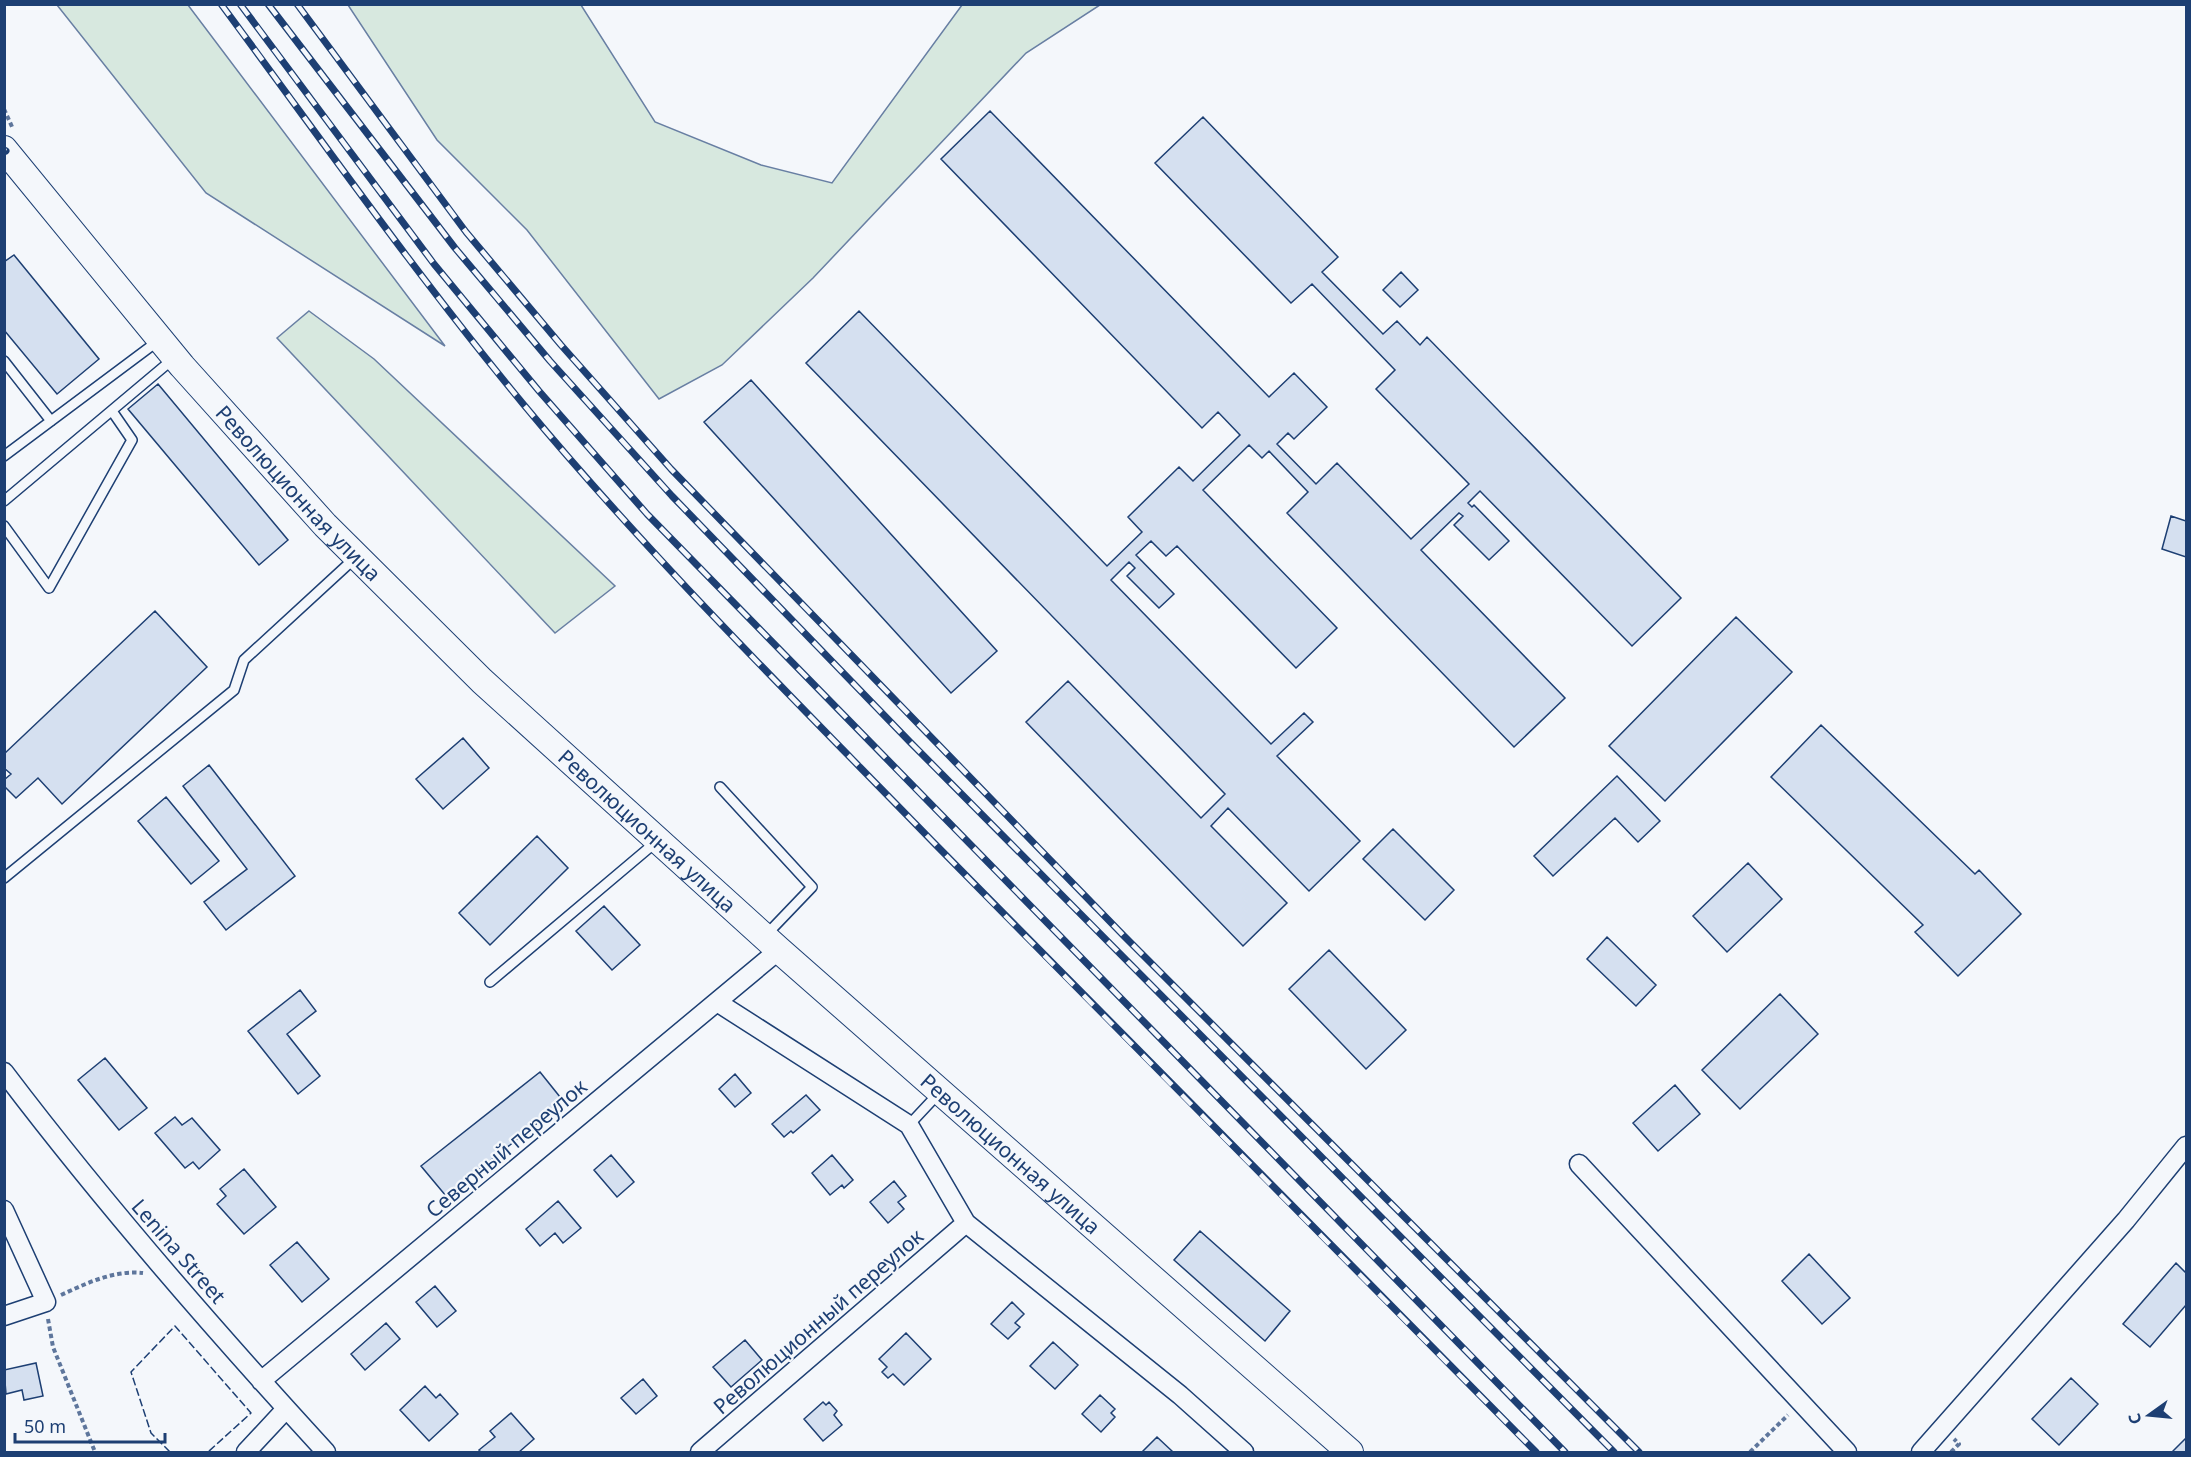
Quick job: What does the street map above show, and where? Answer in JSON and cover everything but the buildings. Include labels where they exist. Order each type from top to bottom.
[{"type":"main road","name":"Революционная улица","points":[[8,155],[167,349],[325,525],[482,681],[772,944],[1350,1452]]},
{"type":"street","name":"Северный переулок","points":[[261,1381],[717,1002],[772,944]]},
{"type":"street","points":[[717,1002],[909,1125],[966,1223],[1180,1395],[1244,1452]]},
{"type":"street","name":"Lenina Street","points":[[4,1072],[66,1153],[261,1381],[326,1452]]},
{"type":"street","points":[[1922,1452],[2126,1220],[2187,1146]]},
{"type":"street","points":[[1580,1164],[1847,1452]]},
{"type":"street","points":[[4,1210],[18,1235],[46,1302],[4,1316]]},
{"type":"street","name":"Революционный переулок","points":[[700,1452],[966,1223]]},
{"type":"street","points":[[246,1452],[286,1409]]},
{"type":"lane","points":[[4,501],[112,411],[167,349]]},
{"type":"lane","points":[[4,456],[51,421],[167,349]]},
{"type":"lane","points":[[4,361],[51,421]]},
{"type":"lane","points":[[4,526],[49,588],[132,440],[112,411]]},
{"type":"lane","points":[[4,878],[234,690],[244,660],[357,557]]},
{"type":"lane","points":[[720,787],[812,886],[772,944]]},
{"type":"lane","points":[[490,982],[658,840]]},
{"type":"lane","points":[[909,1125],[940,1092]]},
{"type":"path","points":[[95,1452],[53,1347],[46,1302],[93,1280],[130,1272],[170,1275]]},
{"type":"path","points":[[1750,1452],[1801,1402]]},
{"type":"path","points":[[1951,1452],[1959,1444]]},
{"type":"shaded area","points":[[57,5],[188,5],[445,346],[206,193]]},
{"type":"shaded area","points":[[348,5],[581,5],[655,122],[761,165],[832,183],[962,5],[1100,5],[1026,53],[813,278],[722,365],[659,399],[527,230],[437,140]]},
{"type":"shaded area","points":[[309,311],[374,359],[615,586],[555,633],[277,338]]},
{"type":"railway","points":[[221,4],[370,207],[484,356],[573,462],[673,574],[934,843],[1536,1452]]},
{"type":"railway","points":[[240,4],[434,264],[539,391],[647,514],[1565,1452]]},
{"type":"railway","points":[[268,4],[455,248],[550,361],[672,496],[910,742],[1614,1452]]},
{"type":"railway","points":[[297,4],[466,232],[561,345],[671,469],[1124,936],[1639,1452]]},
{"type":"fence","points":[[170,1452],[151,1433],[131,1372],[175,1326],[251,1413],[208,1452]]}]
